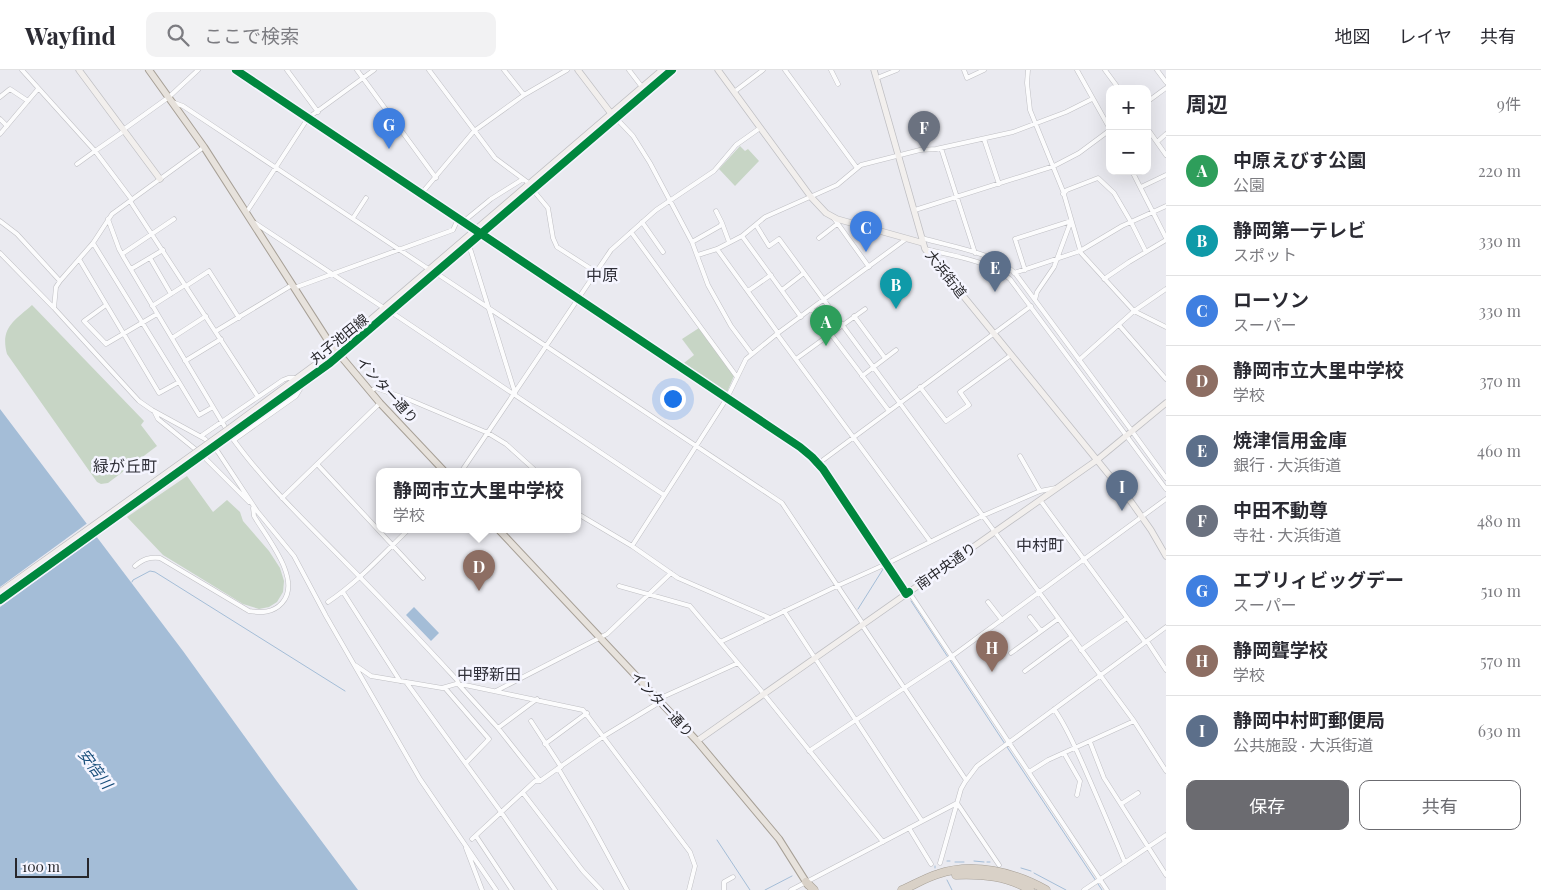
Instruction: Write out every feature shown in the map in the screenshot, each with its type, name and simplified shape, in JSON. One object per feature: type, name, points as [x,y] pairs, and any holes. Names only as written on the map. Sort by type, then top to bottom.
[{"type":"highway","points":[[903,890],[937,874],[968,869],[1000,871],[1015,875],[1046,890]]},
{"type":"highway","points":[[903,890],[955,874],[977,874],[998,877],[1015,882],[1030,890]]},
{"type":"highway","points":[[806,882],[813,890]]},
{"type":"main road","name":"インター通り","points":[[149,70],[204,147],[337,353],[380,403],[441,468]]},
{"type":"main road","name":"インター通り","points":[[502,533],[697,741],[779,839],[806,882]]},
{"type":"street","points":[[22,70],[95,151],[131,201],[258,397]]},
{"type":"street","points":[[79,70],[160,179]]},
{"type":"street","points":[[77,164],[170,99],[198,70]]},
{"type":"street","points":[[236,70],[800,447],[819,464],[1107,890]]},
{"type":"street","points":[[287,70],[318,112]]},
{"type":"street","points":[[357,70],[436,178]]},
{"type":"street","points":[[246,213],[308,118],[374,70]]},
{"type":"street","points":[[429,70],[495,158],[530,184]]},
{"type":"street","points":[[504,70],[524,96]]},
{"type":"street","points":[[422,194],[474,131],[524,96],[567,70]]},
{"type":"street","points":[[578,70],[613,116],[633,136],[671,200],[698,254],[708,285],[731,326],[752,354]]},
{"type":"street","points":[[629,70],[642,87]]},
{"type":"street","name":"丸子池田線","points":[[337,353],[384,308],[533,190],[662,70]]},
{"type":"street","name":"丸子池田線","points":[[0,600],[391,312],[468,245],[530,184],[672,70]]},
{"type":"street","points":[[718,70],[811,197],[833,217],[850,224],[906,239],[975,253],[1000,262],[1014,273],[1079,360],[1166,489]]},
{"type":"street","points":[[734,92],[763,70]]},
{"type":"street","points":[[785,70],[857,168]]},
{"type":"street","points":[[831,70],[838,84]]},
{"type":"street","name":"大浜街道","points":[[874,70],[924,243],[993,333],[1142,516]]},
{"type":"street","points":[[877,78],[897,70]]},
{"type":"street","points":[[964,70],[967,78],[984,70]]},
{"type":"street","points":[[1028,70],[1029,103],[1035,125],[1054,166],[1080,251],[1134,311],[1166,327]]},
{"type":"street","points":[[1077,70],[1106,122]]},
{"type":"street","points":[[1104,70],[1115,85]]},
{"type":"street","points":[[1157,70],[1166,82]]},
{"type":"street","points":[[1151,99],[1166,88]]},
{"type":"street","points":[[0,97],[10,89],[28,101]]},
{"type":"street","points":[[0,134],[38,89]]},
{"type":"street","points":[[170,99],[276,166],[430,270]]},
{"type":"street","points":[[698,254],[717,249],[742,236],[765,217],[837,185],[857,168],[869,163],[920,150],[940,148],[1013,132],[1035,125],[1092,99]]},
{"type":"street","points":[[0,119],[7,126]]},
{"type":"street","points":[[464,468],[611,250],[642,222],[714,171],[736,146],[760,128]]},
{"type":"street","points":[[915,210],[1054,166],[1079,153],[1109,130]]},
{"type":"street","points":[[1148,130],[1166,155]]},
{"type":"street","points":[[1157,142],[1166,134]]},
{"type":"street","points":[[984,139],[998,184]]},
{"type":"street","points":[[54,308],[56,288],[60,281],[93,243],[108,219],[204,147]]},
{"type":"street","points":[[940,148],[975,253]]},
{"type":"street","points":[[1141,188],[1166,174]]},
{"type":"street","points":[[1104,279],[1166,239],[1134,175]]},
{"type":"street","points":[[1063,194],[1067,190],[1098,178],[1114,192],[1146,252]]},
{"type":"street","points":[[216,331],[293,286],[333,274],[452,230],[491,199],[523,179]]},
{"type":"street","points":[[533,190],[548,208],[557,246],[596,272]]},
{"type":"street","points":[[353,218],[366,198]]},
{"type":"street","points":[[1010,279],[1014,273],[1080,251],[1114,230],[1166,206]]},
{"type":"street","points":[[716,211],[730,242]]},
{"type":"street","points":[[833,217],[836,224],[869,267]]},
{"type":"street","points":[[108,219],[122,254],[131,270],[222,422],[244,455],[282,498],[457,680],[459,685],[498,728],[540,781]]},
{"type":"street","points":[[122,254],[174,219]]},
{"type":"street","points":[[250,220],[384,308]]},
{"type":"street","points":[[0,221],[17,234],[60,281]]},
{"type":"street","points":[[1035,300],[1037,292],[1048,278],[1057,259],[1071,221]]},
{"type":"street","points":[[1025,270],[1015,239],[1071,221]]},
{"type":"street","points":[[642,222],[663,252]]},
{"type":"street","points":[[692,242],[722,223]]},
{"type":"street","points":[[819,238],[836,224]]},
{"type":"street","points":[[756,225],[769,246],[779,238],[1134,722],[1166,771]]},
{"type":"street","points":[[631,232],[737,377]]},
{"type":"street","points":[[742,236],[801,317]]},
{"type":"street","points":[[632,546],[726,398],[746,360],[906,239]]},
{"type":"street","points":[[93,243],[199,416],[213,407]]},
{"type":"street","points":[[924,243],[988,266],[1010,279],[1166,478]]},
{"type":"street","points":[[468,245],[515,394]]},
{"type":"street","points":[[717,249],[930,541]]},
{"type":"street","points":[[131,270],[163,250]]},
{"type":"street","points":[[0,253],[54,308],[139,401],[153,411],[201,436],[218,452],[252,505],[254,516],[287,573],[289,590],[286,597],[276,608],[262,612],[249,611],[160,558],[151,557],[144,559],[134,566]]},
{"type":"street","points":[[150,258],[171,294]]},
{"type":"street","points":[[79,259],[159,393],[179,382]]},
{"type":"street","points":[[152,306],[209,272],[239,318]]},
{"type":"street","points":[[782,290],[804,273]]},
{"type":"street","points":[[436,274],[782,503],[966,780]]},
{"type":"street","points":[[748,292],[771,275]]},
{"type":"street","points":[[1079,360],[1134,311],[1166,289]]},
{"type":"street","points":[[106,305],[84,321],[106,344],[157,314]]},
{"type":"street","points":[[819,464],[854,436],[1031,306]]},
{"type":"street","points":[[812,309],[889,411]]},
{"type":"street","points":[[796,359],[864,309]]},
{"type":"street","points":[[391,312],[664,495]]},
{"type":"street","points":[[172,338],[206,316]]},
{"type":"street","points":[[854,316],[885,358]]},
{"type":"street","points":[[1119,325],[1166,379]]},
{"type":"street","points":[[186,361],[221,339]]},
{"type":"street","points":[[862,376],[896,350]]},
{"type":"street","points":[[920,388],[946,421],[969,405],[960,392],[1011,355]]},
{"type":"street","points":[[201,436],[286,378],[300,380],[296,396],[234,440]]},
{"type":"street","name":"丸子池田線","points":[[0,592],[300,380]]},
{"type":"street","points":[[370,391],[376,388],[410,400],[488,433],[506,444],[533,468]]},
{"type":"street","points":[[282,498],[380,403]]},
{"type":"street","name":"南中央通り","points":[[697,741],[1097,460],[1166,403]]},
{"type":"street","points":[[153,411],[158,418],[200,453],[252,505],[294,556],[420,779],[496,890]]},
{"type":"street","points":[[1020,456],[1040,491]]},
{"type":"street","points":[[317,464],[376,528]]},
{"type":"street","points":[[720,642],[886,564],[982,516],[1040,491],[1058,488]]},
{"type":"street","points":[[809,751],[950,658],[1166,499]]},
{"type":"street","points":[[1040,500],[1166,670]]},
{"type":"street","points":[[581,516],[632,546],[678,578],[770,618]]},
{"type":"street","points":[[1142,516],[1166,556]]},
{"type":"street","points":[[381,533],[423,578]]},
{"type":"street","points":[[328,602],[360,577],[405,533]]},
{"type":"street","points":[[496,691],[606,634],[671,573]]},
{"type":"street","points":[[619,586],[690,606],[883,842]]},
{"type":"street","points":[[343,592],[400,681]]},
{"type":"street","points":[[988,602],[1002,620]]},
{"type":"street","points":[[784,611],[922,821]]},
{"type":"street","points":[[1030,617],[1041,632]]},
{"type":"street","points":[[1081,650],[1127,618]]},
{"type":"street","points":[[1011,653],[1058,619]]},
{"type":"street","points":[[940,863],[957,803],[966,780],[976,766],[1166,627]]},
{"type":"street","points":[[1025,672],[1071,636]]},
{"type":"street","points":[[665,696],[738,663]]},
{"type":"street","points":[[354,664],[371,676],[445,688],[459,685],[496,691],[576,707],[587,713],[690,852],[695,866],[689,890]]},
{"type":"street","points":[[406,682],[501,812],[554,890]]},
{"type":"street","points":[[445,688],[489,739],[466,763]]},
{"type":"street","points":[[498,728],[537,699]]},
{"type":"street","points":[[472,839],[535,781],[540,781],[604,736],[660,702]]},
{"type":"street","points":[[1054,709],[1062,720],[1075,748],[1125,863]]},
{"type":"street","points":[[545,744],[587,713]]},
{"type":"street","points":[[531,721],[590,822],[626,890]]},
{"type":"street","points":[[1028,772],[1064,753],[1134,722]]},
{"type":"street","points":[[1090,742],[1104,778],[1166,875]]},
{"type":"street","points":[[1064,753],[1080,781],[1077,795]]},
{"type":"street","points":[[1121,804],[1138,792]]},
{"type":"street","points":[[523,793],[583,871],[601,890]]},
{"type":"street","points":[[1037,798],[1042,794]]},
{"type":"street","points":[[791,890],[957,803]]},
{"type":"street","points":[[957,803],[998,865]]},
{"type":"street","points":[[908,828],[931,864]]},
{"type":"street","points":[[1084,890],[1166,835]]},
{"type":"street","points":[[476,836],[512,890]]},
{"type":"street","points":[[466,846],[482,890]]},
{"type":"street","points":[[724,890],[724,882],[733,877]]},
{"type":"green space","points":[[740,146],[745,151],[748,149],[759,161],[735,186],[719,169]]},
{"type":"green space","points":[[32,305],[144,421],[141,425],[157,446],[108,483],[101,484],[97,482],[7,354],[5,338],[7,331],[14,321]]},
{"type":"green space","points":[[699,328],[734,376],[727,392],[684,363],[694,355],[682,339]]},
{"type":"green space","points":[[187,476],[213,512],[227,500],[240,512],[243,521],[269,551],[280,568],[284,581],[283,592],[277,602],[269,607],[259,609],[243,604],[163,555],[127,517]]},
{"type":"water","name":"安倍川","points":[[0,409],[183,651],[358,890],[0,890]]},
{"type":"water","points":[[414,607],[439,633],[431,641],[406,615]]},
{"type":"pier","points":[[89,522],[99,535],[0,607],[0,587]]},
{"type":"waterway","points":[[858,609],[885,566]]},
{"type":"waterway","points":[[132,582],[150,571],[155,572],[345,691]]},
{"type":"waterway","points":[[911,601],[1005,744]]},
{"type":"waterway","points":[[1007,747],[1102,890]]},
{"type":"waterway","points":[[717,840],[750,890]]},
{"type":"waterway","points":[[974,861],[984,862]]},
{"type":"waterway","points":[[955,862],[964,862]]},
{"type":"waterway","points":[[1021,868],[1031,871]]},
{"type":"waterway","points":[[1034,873],[1066,890]]},
{"type":"waterway","points":[[765,890],[792,876]]},
{"type":"waterway","points":[[947,880],[952,890]]},
{"type":"cycle path","points":[[236,70],[800,447],[823,469],[906,594],[909,592]]},
{"type":"cycle path","points":[[0,600],[330,363],[672,70]]},
{"type":"place","name":"エブリィビッグデー","points":[[389,149]]},
{"type":"place","name":"中田不動尊","points":[[924,152]]},
{"type":"place","name":"ローソン","points":[[866,252]]},
{"type":"place","name":"焼津信用金庫","points":[[995,292]]},
{"type":"place","name":"静岡第一テレビ","points":[[896,309]]},
{"type":"place","name":"中原えびす公園","points":[[826,346]]},
{"type":"place","name":"静岡中村町郵便局","points":[[1122,511]]},
{"type":"place","name":"静岡市立大里中学校","points":[[479,591]]},
{"type":"place","name":"静岡聾学校","points":[[992,672]]},
{"type":"district","name":"中原","points":[[602,275]]},
{"type":"district","name":"緑が丘町","points":[[125,466]]},
{"type":"district","name":"中村町","points":[[1040,545]]},
{"type":"district","name":"中野新田","points":[[489,674]]}]
